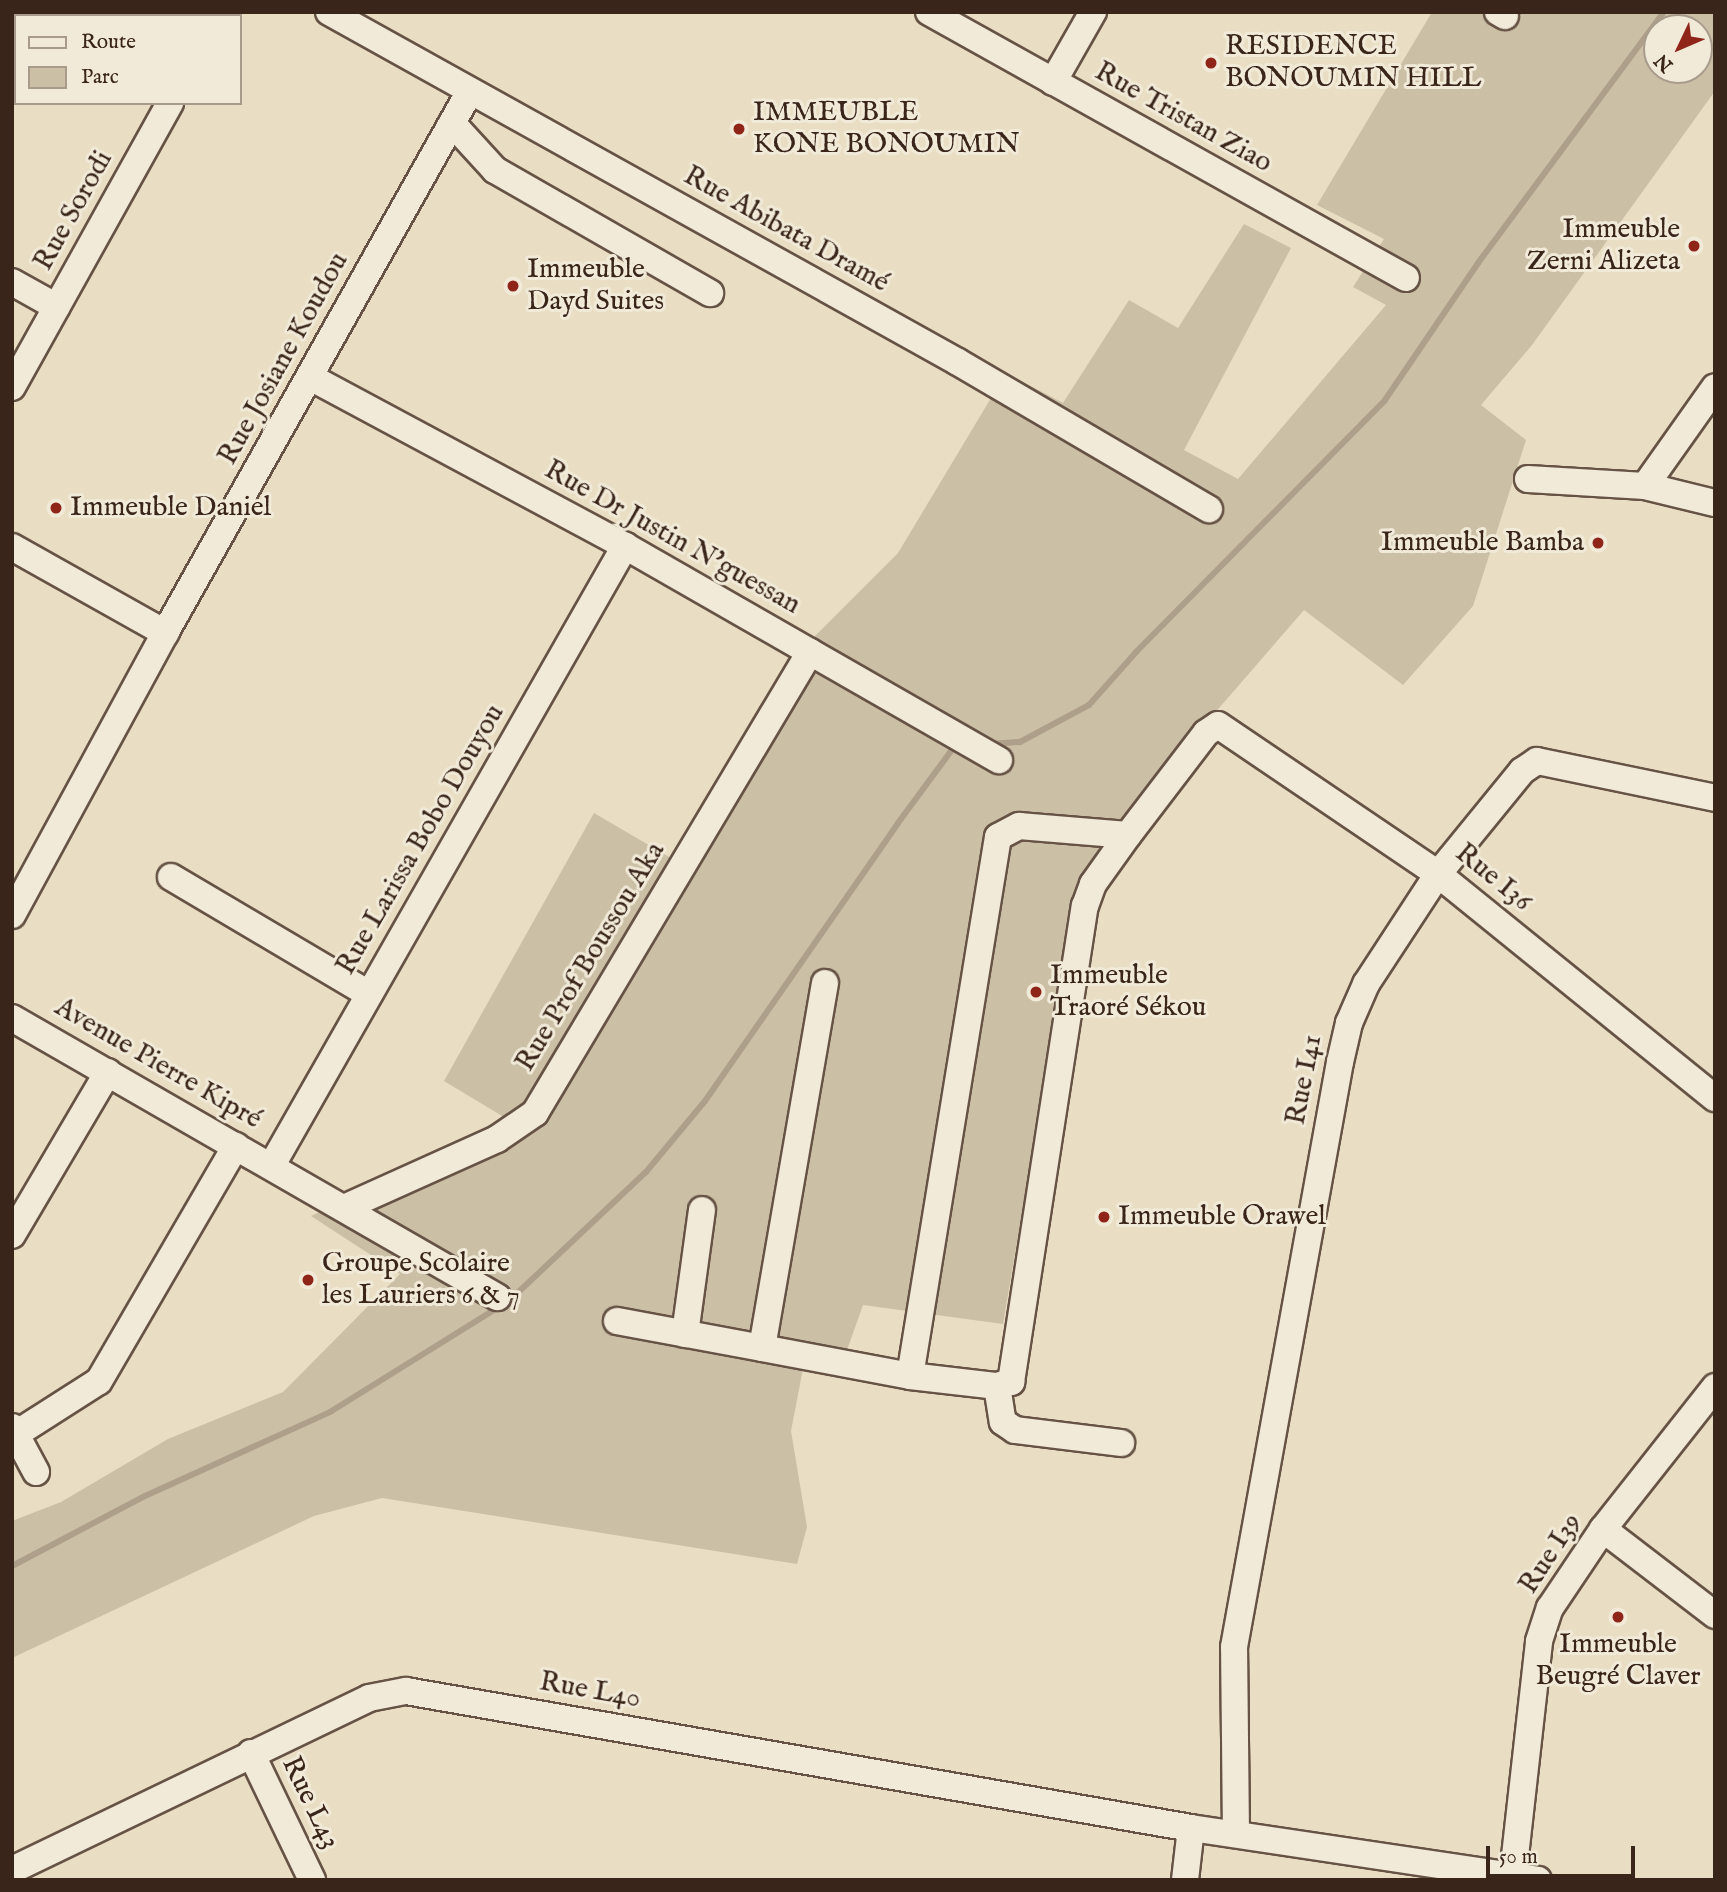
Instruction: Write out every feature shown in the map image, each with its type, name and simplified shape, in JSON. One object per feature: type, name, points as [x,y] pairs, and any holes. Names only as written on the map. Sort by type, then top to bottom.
[{"type":"street","name":"Rue Abibata Dramé","points":[[329,12],[958,362],[1209,509]]},
{"type":"street","name":"Rue Tristan Ziao","points":[[929,12],[1406,278]]},
{"type":"street","points":[[1053,82],[1093,12]]},
{"type":"street","name":"Rue Josiane Koudou","points":[[12,915],[165,633],[471,91]]},
{"type":"street","name":"Rue Sorodi","points":[[12,387],[169,105]]},
{"type":"street","points":[[452,123],[495,170],[710,293]]},
{"type":"street","points":[[12,282],[57,307]]},
{"type":"street","name":"Rue Dr Justin N'guessan","points":[[310,377],[625,546],[999,760]]},
{"type":"street","points":[[1645,486],[1715,387]]},
{"type":"street","points":[[1528,478],[1645,486],[1715,503]]},
{"type":"street","name":"Rue Larissa Bobo Douyou","points":[[272,1165],[625,546]]},
{"type":"street","points":[[12,547],[165,633]]},
{"type":"street","name":"Rue Prof Boussou Aka","points":[[346,1207],[497,1139],[535,1113],[810,652]]},
{"type":"street","name":"Rue I36","points":[[1128,835],[1206,733],[1218,725],[1438,874],[1715,1098]]},
{"type":"street","name":"Rue I41","points":[[1236,1834],[1234,1647],[1349,1023],[1366,984],[1438,874],[1522,771],[1537,761],[1715,798]]},
{"type":"street","points":[[910,1376],[998,837],[1019,826],[1128,835]]},
{"type":"street","points":[[617,1321],[910,1376],[997,1386],[1011,1382],[1015,1370],[1085,906],[1093,884],[1128,835]]},
{"type":"street","points":[[172,877],[369,994]]},
{"type":"street","points":[[762,1348],[825,983]]},
{"type":"street","name":"Avenue Pierre Kipré","points":[[12,1018],[346,1207],[497,1297]]},
{"type":"street","points":[[12,1235],[108,1072]]},
{"type":"street","points":[[36,1472],[14,1430],[99,1381],[236,1146]]},
{"type":"street","points":[[685,1334],[702,1210]]},
{"type":"street","points":[[997,1386],[1003,1422],[1015,1430],[1121,1443]]},
{"type":"street","name":"Rue I39","points":[[1525,1877],[1539,1641],[1550,1608],[1603,1529],[1715,1387]]},
{"type":"street","points":[[1603,1529],[1715,1615]]},
{"type":"street","name":"Rue L40","points":[[12,1870],[369,1698],[406,1691],[1192,1828],[1525,1877]]},
{"type":"street","name":"Rue L43","points":[[251,1753],[312,1880]]},
{"type":"street","points":[[1185,1880],[1192,1828]]},
{"type":"green space","points":[[1432,12],[1715,12],[1715,91],[1532,345],[1481,405],[1526,440],[1473,606],[1403,685],[1304,610],[1200,730],[1075,899],[1003,1324],[863,1305],[841,1367],[806,1353],[791,1431],[807,1527],[797,1564],[382,1498],[314,1516],[12,1658],[12,1521],[61,1502],[168,1439],[283,1392],[400,1274],[311,1216],[512,1122],[444,1081],[594,813],[676,861],[812,639],[898,553],[1006,373],[1063,403],[1129,300],[1178,328],[1244,224],[1291,248],[1184,450],[1238,479],[1386,305],[1353,287],[1384,239],[1317,205]]},
{"type":"waterway","points":[[991,744],[1020,742],[1089,705],[1136,652],[1385,400],[1478,263],[1664,12]]},
{"type":"waterway","points":[[12,1566],[145,1496],[330,1412],[510,1300],[646,1172],[705,1101],[898,823],[954,747],[959,746]]},
{"type":"place","name":"RESIDENCE BONOUMIN HILL","points":[[1211,63]]},
{"type":"place","name":"IMMEUBLE KONE BONOUMIN","points":[[739,129]]},
{"type":"place","name":"Immeuble Zerni Alizeta","points":[[1694,246]]},
{"type":"place","name":"Immeuble Dayd Suites","points":[[513,286]]},
{"type":"place","name":"Immeuble Daniel","points":[[56,508]]},
{"type":"place","name":"Immeuble Bamba","points":[[1598,543]]},
{"type":"place","name":"Immeuble Traoré Sékou","points":[[1036,992]]},
{"type":"place","name":"Immeuble Orawel","points":[[1104,1217]]},
{"type":"place","name":"Groupe Scolaire les Lauriers 6 & 7","points":[[308,1280]]},
{"type":"place","name":"Immeuble Beugré Claver","points":[[1618,1617]]}]
